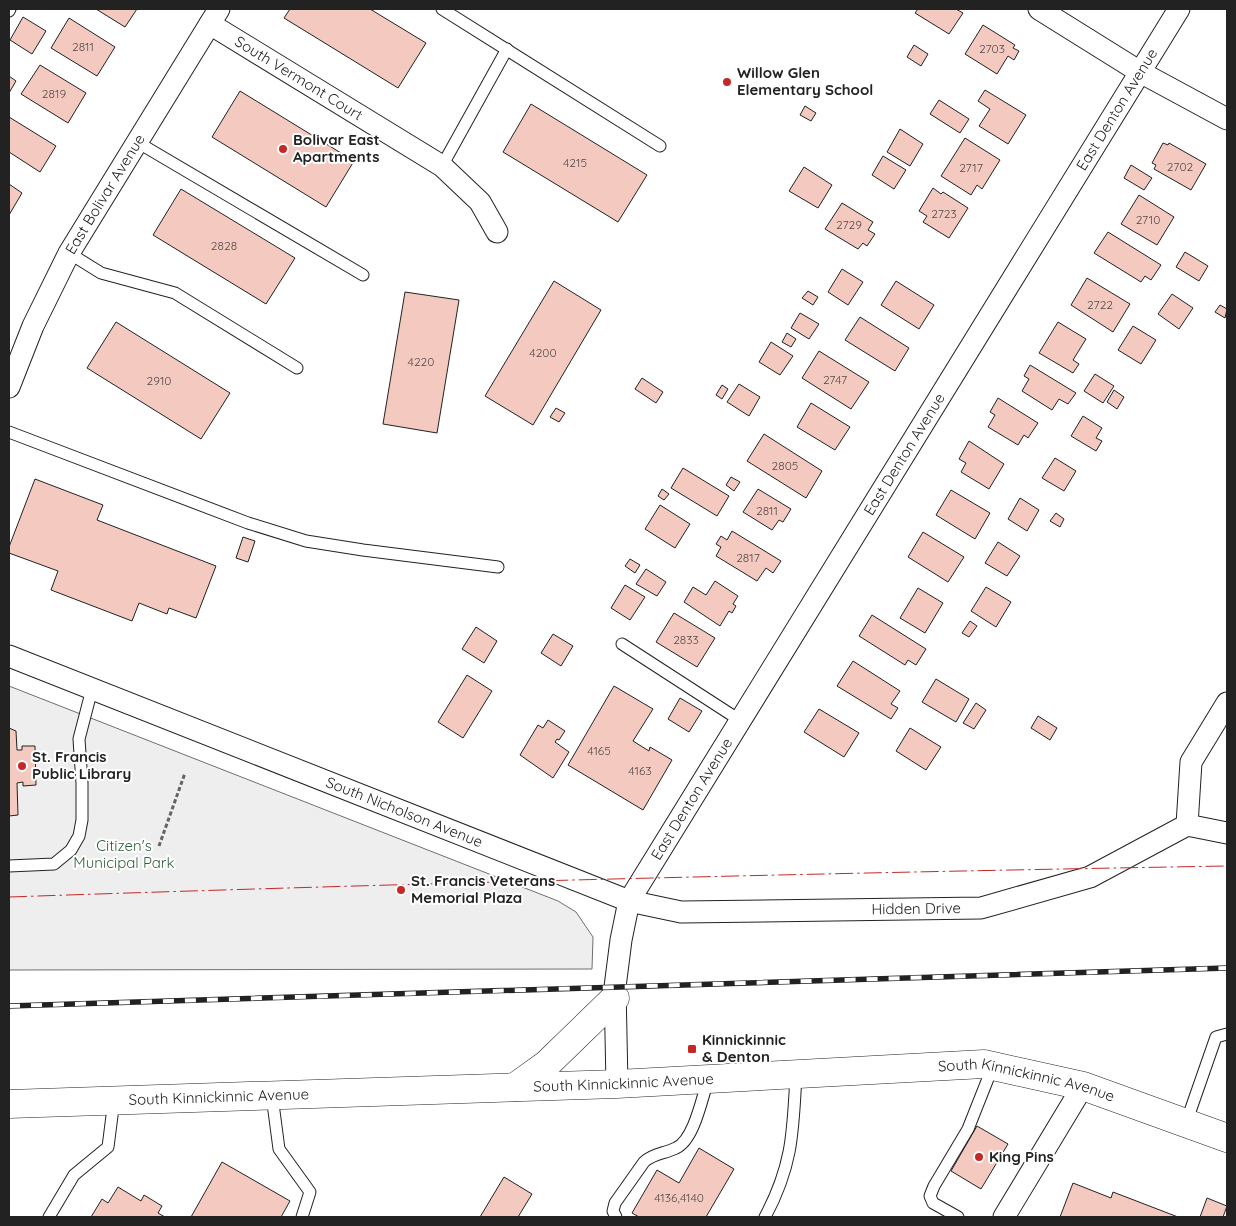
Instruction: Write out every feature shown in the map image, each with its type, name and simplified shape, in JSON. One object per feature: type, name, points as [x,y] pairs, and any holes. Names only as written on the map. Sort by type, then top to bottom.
[{"type":"street","points":[[1039,9],[1140,72],[1227,119]]},
{"type":"street","name":"East Denton Avenue","points":[[630,901],[1179,9]]},
{"type":"street","name":"East Bolivar Avenue","points":[[9,387],[33,326],[69,253],[214,17]]},
{"type":"street","name":"South Vermont Court","points":[[214,17],[442,166],[480,202],[496,232]]},
{"type":"street","name":"South Nicholson Avenue","points":[[9,656],[630,901]]},
{"type":"street","points":[[1227,703],[1191,762],[1187,825],[1227,833]]},
{"type":"street","name":"Hidden Drive","points":[[630,901],[681,912],[981,908],[1090,877],[1187,825]]},
{"type":"street","points":[[617,1084],[615,988],[621,940],[630,901]]},
{"type":"street","points":[[515,1087],[547,1064],[615,998]]},
{"type":"street","name":"South Kinnickinnic Avenue","points":[[9,1104],[617,1084],[984,1064],[1083,1086],[1227,1138]]},
{"type":"street","points":[[1004,1217],[1083,1086]]},
{"type":"lane","points":[[442,9],[660,146]]},
{"type":"lane","points":[[442,166],[507,50]]},
{"type":"lane","points":[[137,142],[363,275]]},
{"type":"lane","points":[[69,253],[101,273],[174,293],[297,368]]},
{"type":"lane","points":[[9,432],[248,522],[306,541],[498,567]]},
{"type":"lane","points":[[622,644],[740,721]]},
{"type":"lane","points":[[9,866],[54,864],[71,850],[79,836],[82,820],[82,783],[79,739],[92,689]]},
{"type":"lane","points":[[1186,1123],[1216,1037],[1227,1034]]},
{"type":"lane","points":[[958,1217],[933,1203],[930,1196],[968,1129],[993,1066]]},
{"type":"lane","points":[[765,1217],[778,1191],[790,1154],[793,1136],[796,1074]]},
{"type":"lane","points":[[616,1217],[613,1211],[615,1204],[644,1162],[650,1156],[683,1144],[692,1129],[708,1079]]},
{"type":"lane","points":[[272,1095],[279,1149],[310,1192],[302,1217]]},
{"type":"lane","points":[[49,1217],[74,1175],[108,1147],[114,1100]]},
{"type":"path","points":[[158,846],[185,773]]},
{"type":"green space","name":"Citizen's Municipal Park","points":[[9,686],[558,901],[576,912],[593,937],[592,969],[9,970]]},
{"type":"building","points":[[96,9],[137,9],[125,27]]},
{"type":"building","points":[[290,9],[370,9],[426,43],[398,88],[284,18]]},
{"type":"building","points":[[918,9],[956,9],[963,13],[949,34],[915,13]]},
{"type":"building","points":[[23,17],[46,31],[32,54],[10,40]]},
{"type":"building","points":[[69,18],[115,47],[97,76],[51,48]]},
{"type":"building","points":[[983,25],[1015,45],[1013,48],[1019,51],[1014,60],[1008,56],[997,74],[965,54]]},
{"type":"building","points":[[914,45],[928,54],[921,66],[907,57]]},
{"type":"building","points":[[40,65],[86,93],[68,123],[21,94]]},
{"type":"building","points":[[9,76],[16,81],[9,93]]},
{"type":"building","points":[[985,90],[1026,115],[1008,144],[979,126],[990,109],[978,101]]},
{"type":"building","name":"Bolivar East Apartments","points":[[240,91],[354,161],[326,207],[212,137]]},
{"type":"building","points":[[939,100],[969,119],[960,133],[930,114]]},
{"type":"building","points":[[531,104],[647,175],[618,222],[503,152]]},
{"type":"building","points":[[805,106],[816,113],[811,121],[800,115]]},
{"type":"building","points":[[9,117],[56,146],[40,172],[9,152]]},
{"type":"building","points":[[900,129],[923,144],[910,166],[887,152]]},
{"type":"building","points":[[965,138],[1000,160],[982,189],[977,185],[971,195],[941,176]]},
{"type":"building","points":[[1163,143],[1168,145],[1169,143],[1206,164],[1191,190],[1154,169],[1156,165],[1152,163]]},
{"type":"building","points":[[883,156],[906,170],[894,189],[872,175]]},
{"type":"building","points":[[1131,165],[1152,178],[1144,190],[1124,178]]},
{"type":"building","points":[[804,167],[832,185],[818,208],[789,191]]},
{"type":"building","points":[[9,184],[22,193],[9,215]]},
{"type":"building","points":[[933,188],[968,208],[949,238],[923,222],[927,216],[919,211]]},
{"type":"building","points":[[181,189],[295,258],[266,304],[153,235]]},
{"type":"building","points":[[1139,195],[1174,217],[1157,245],[1121,224]]},
{"type":"building","points":[[842,203],[873,222],[868,230],[875,234],[867,246],[863,243],[858,249],[825,229]]},
{"type":"building","points":[[1108,232],[1161,265],[1151,280],[1145,276],[1141,282],[1094,253]]},
{"type":"building","points":[[1185,252],[1208,266],[1199,281],[1176,267]]},
{"type":"building","points":[[842,269],[863,282],[848,305],[828,292]]},
{"type":"building","points":[[1087,278],[1130,304],[1113,332],[1071,305]]},
{"type":"building","points":[[554,281],[601,310],[533,425],[485,396]]},
{"type":"building","points":[[896,281],[934,305],[919,329],[881,305]]},
{"type":"building","points":[[808,291],[818,297],[813,305],[802,298]]},
{"type":"building","points":[[405,292],[459,300],[437,433],[383,424]]},
{"type":"building","points":[[1172,294],[1193,308],[1179,329],[1158,314]]},
{"type":"building","points":[[1220,305],[1227,309],[1225,318],[1215,312]]},
{"type":"building","points":[[800,313],[819,324],[809,339],[791,328]]},
{"type":"building","points":[[860,317],[909,348],[895,371],[845,340]]},
{"type":"building","points":[[116,322],[230,393],[201,439],[87,368]]},
{"type":"building","points":[[1058,322],[1086,339],[1073,360],[1079,364],[1073,373],[1039,353]]},
{"type":"building","points":[[1133,326],[1156,340],[1141,364],[1118,350]]},
{"type":"building","points":[[787,333],[796,339],[791,347],[782,342]]},
{"type":"building","points":[[771,342],[793,356],[780,375],[759,362]]},
{"type":"building","points":[[819,351],[869,382],[851,409],[802,378]]},
{"type":"building","points":[[1030,365],[1076,393],[1068,404],[1059,399],[1052,410],[1022,391],[1029,379],[1024,376]]},
{"type":"building","points":[[1095,374],[1114,386],[1103,403],[1084,391]]},
{"type":"building","points":[[642,378],[663,392],[656,403],[635,389]]},
{"type":"building","points":[[739,384],[760,397],[749,416],[727,402]]},
{"type":"building","points":[[722,385],[728,389],[722,399],[716,395]]},
{"type":"building","points":[[1114,390],[1124,397],[1117,409],[1107,402]]},
{"type":"building","points":[[998,398],[1038,423],[1028,438],[1024,435],[1018,445],[988,427],[995,415],[990,412]]},
{"type":"building","points":[[811,403],[850,427],[835,450],[797,427]]},
{"type":"building","points":[[556,408],[565,413],[559,422],[550,417]]},
{"type":"building","points":[[1083,416],[1102,428],[1096,438],[1102,441],[1096,451],[1071,436]]},
{"type":"building","points":[[764,434],[822,471],[806,498],[747,461]]},
{"type":"building","points":[[969,441],[1004,464],[989,489],[961,472],[966,463],[959,459]]},
{"type":"building","points":[[1055,458],[1076,471],[1064,491],[1042,478]]},
{"type":"building","points":[[683,468],[729,496],[717,516],[671,488]]},
{"type":"building","points":[[731,477],[740,482],[734,491],[726,485]]},
{"type":"building","points":[[35,479],[103,505],[97,520],[216,566],[196,618],[169,608],[167,614],[139,603],[132,621],[51,590],[58,571],[9,553],[9,547]]},
{"type":"building","points":[[662,489],[669,494],[664,500],[658,496]]},
{"type":"building","points":[[758,489],[791,509],[783,522],[779,520],[772,530],[743,512]]},
{"type":"building","points":[[951,490],[990,513],[975,539],[936,515]]},
{"type":"building","points":[[1020,498],[1039,510],[1027,531],[1008,519]]},
{"type":"building","points":[[660,505],[690,524],[675,548],[645,529]]},
{"type":"building","points":[[1056,513],[1064,519],[1060,527],[1050,521]]},
{"type":"building","points":[[732,531],[781,561],[773,573],[766,568],[757,581],[716,556],[721,547],[716,544],[721,536],[727,540]]},
{"type":"building","points":[[923,532],[964,557],[948,582],[908,557]]},
{"type":"building","points":[[243,537],[255,541],[248,562],[236,558]]},
{"type":"building","points":[[998,542],[1020,556],[1007,576],[985,563]]},
{"type":"building","points":[[630,559],[640,565],[635,573],[625,566]]},
{"type":"building","points":[[646,569],[666,582],[657,596],[636,584]]},
{"type":"building","points":[[715,581],[738,596],[733,604],[736,606],[732,613],[729,611],[720,626],[684,602],[693,587],[706,595]]},
{"type":"building","points":[[625,585],[645,597],[630,620],[611,608]]},
{"type":"building","points":[[986,587],[1011,602],[996,627],[971,611]]},
{"type":"building","points":[[918,588],[943,603],[925,633],[900,618]]},
{"type":"building","points":[[674,613],[715,638],[697,667],[656,642]]},
{"type":"building","points":[[872,615],[926,649],[916,665],[908,660],[905,665],[859,636]]},
{"type":"building","points":[[970,621],[977,626],[969,637],[962,633]]},
{"type":"building","points":[[476,627],[497,641],[484,663],[462,649]]},
{"type":"building","points":[[553,634],[573,646],[561,666],[541,653]]},
{"type":"building","points":[[853,661],[900,691],[891,704],[898,708],[891,719],[837,686]]},
{"type":"building","points":[[467,675],[492,691],[463,738],[438,722]]},
{"type":"building","points":[[936,679],[969,699],[956,722],[922,702]]},
{"type":"building","points":[[614,686],[653,709],[633,741],[649,751],[650,747],[672,760],[643,810],[568,765]]},
{"type":"building","points":[[680,698],[702,711],[689,732],[668,719]]},
{"type":"building","points":[[976,703],[986,710],[974,729],[963,723]]},
{"type":"building","points":[[819,709],[859,733],[844,757],[804,732]]},
{"type":"building","points":[[1038,716],[1057,728],[1050,740],[1031,728]]},
{"type":"building","points":[[548,720],[565,731],[559,740],[557,739],[555,742],[569,752],[553,778],[520,755],[538,725],[543,728]]},
{"type":"building","name":"St. Francis Public Library","points":[[9,728],[16,731],[17,750],[22,750],[22,746],[35,746],[36,785],[23,786],[23,782],[17,783],[18,815],[9,816]]},
{"type":"building","points":[[910,728],[941,747],[926,770],[896,751]]},
{"type":"building","name":"King Pins","points":[[977,1126],[1008,1144],[981,1189],[951,1171]]},
{"type":"building","points":[[699,1148],[734,1169],[706,1217],[639,1217],[632,1213],[657,1170],[679,1183]]},
{"type":"building","points":[[222,1162],[290,1201],[281,1217],[191,1217]]},
{"type":"building","points":[[504,1177],[532,1194],[518,1217],[480,1217]]},
{"type":"building","points":[[1073,1183],[1111,1198],[1113,1192],[1178,1217],[1060,1217]]},
{"type":"building","points":[[118,1187],[141,1201],[144,1195],[162,1206],[158,1213],[165,1217],[91,1217],[102,1199],[108,1203]]},
{"type":"building","points":[[1207,1198],[1227,1206],[1223,1217],[1200,1217]]},
{"type":"railway","points":[[9,1006],[1227,968]]},
{"type":"power","points":[[9,897],[618,879],[1227,866]]},
{"type":"place","name":"Willow Glen Elementary School","points":[[727,82]]},
{"type":"place","name":"Bolivar East Apartments","points":[[283,149]]},
{"type":"place","name":"St. Francis Public Library","points":[[22,766]]},
{"type":"place","name":"St. Francis Veterans Memorial Plaza","points":[[401,890]]},
{"type":"place","name":"Kinnickinnic & Denton","points":[[692,1049]]},
{"type":"place","name":"King Pins","points":[[979,1157]]}]
